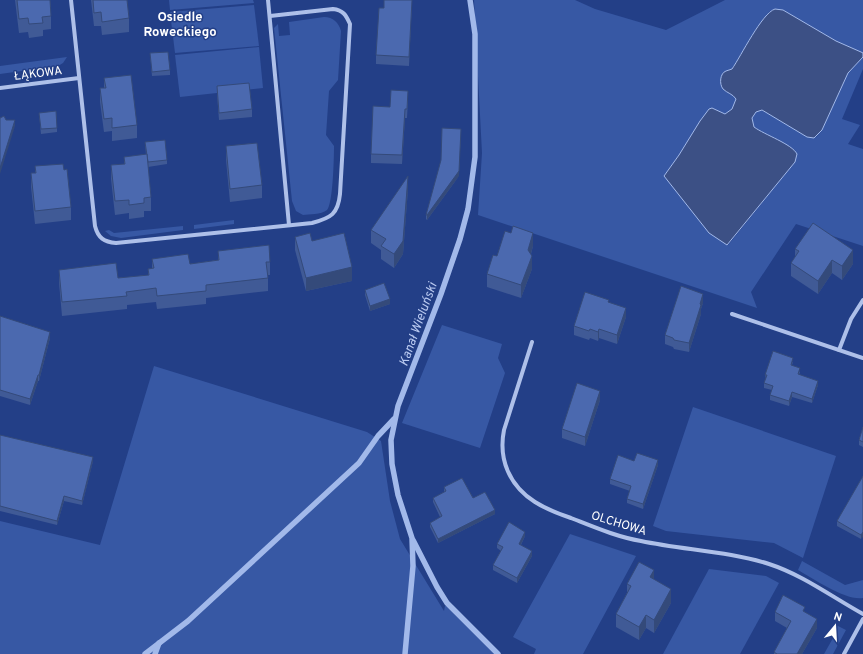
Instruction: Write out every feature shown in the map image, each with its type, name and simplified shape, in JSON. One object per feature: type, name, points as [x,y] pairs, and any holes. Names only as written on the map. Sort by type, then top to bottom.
[{"type":"street","points":[[71,0],[94,219],[98,236],[108,243],[127,243],[312,223],[332,216],[339,202],[350,24],[347,16],[343,12],[332,9],[270,16]]},
{"type":"street","points":[[268,0],[289,225]]},
{"type":"street","name":"ŁĄKOWA","points":[[0,88],[79,78]]},
{"type":"street","points":[[839,350],[851,319],[863,300]]},
{"type":"street","points":[[732,314],[863,358]]},
{"type":"street","name":"OLCHOWA","points":[[532,342],[501,441],[502,453],[506,468],[521,492],[536,503],[616,535],[638,541],[749,558],[770,564],[802,579],[863,614]]},
{"type":"street","points":[[844,654],[863,619]]},
{"type":"shaded area","points":[[169,0],[253,0],[254,3],[170,10]]},
{"type":"shaded area","points":[[474,0],[575,0],[595,9],[666,30],[725,0],[863,0],[863,53],[836,41],[783,10],[772,10],[769,12],[757,28],[732,69],[724,72],[722,76],[721,82],[723,89],[736,99],[732,109],[725,114],[712,108],[694,131],[664,176],[728,245],[795,162],[796,158],[754,127],[752,118],[756,112],[762,110],[807,137],[816,137],[822,130],[848,73],[863,57],[863,69],[842,119],[860,125],[848,144],[863,149],[863,246],[796,224],[751,292],[757,308],[478,215],[482,153]]},
{"type":"shaded area","points":[[254,5],[259,46],[175,53],[170,12]]},
{"type":"shaded area","points":[[775,9],[783,10],[836,41],[863,53],[863,57],[848,73],[822,130],[814,138],[807,137],[762,110],[756,112],[752,118],[754,127],[784,143],[797,154],[795,162],[727,245],[709,233],[664,176],[709,109],[712,108],[725,114],[732,109],[736,99],[723,89],[721,84],[721,76],[724,72],[732,69],[758,26],[770,12]]},
{"type":"shaded area","points":[[324,17],[335,21],[339,25],[341,31],[338,80],[329,91],[326,135],[334,146],[332,190],[331,199],[327,210],[318,214],[303,215],[296,211],[292,201],[274,28],[278,24],[279,36],[290,35],[289,22]]},
{"type":"shaded area","points":[[259,47],[263,88],[180,97],[175,55]]},
{"type":"shaded area","points":[[67,57],[63,63],[58,66],[0,74],[0,66]]},
{"type":"shaded area","points":[[234,220],[234,224],[194,229],[194,225]]},
{"type":"shaded area","points":[[183,226],[183,230],[121,238],[111,236],[105,231],[109,230],[114,233]]},
{"type":"shaded area","points":[[442,325],[502,344],[498,358],[505,373],[480,448],[402,423]]},
{"type":"shaded area","points":[[154,366],[367,432],[381,441],[390,501],[400,539],[444,611],[445,606],[453,605],[500,654],[0,654],[0,521],[100,545]]},
{"type":"shaded area","points":[[693,407],[836,456],[803,558],[774,543],[666,531],[653,526]]},
{"type":"shaded area","points":[[570,534],[636,556],[583,654],[534,654],[536,649],[513,637]]},
{"type":"shaded area","points":[[802,561],[845,585],[863,580],[863,598],[856,598],[839,593],[821,584],[798,570]]},
{"type":"shaded area","points":[[709,569],[766,576],[779,583],[740,654],[663,654]]},
{"type":"shaded area","points":[[836,625],[846,630],[833,654],[824,654],[837,631]]},
{"type":"building","points":[[17,0],[50,0],[51,16],[42,17],[43,23],[29,24],[28,18],[19,19]]},
{"type":"building","points":[[93,0],[127,0],[129,18],[102,22],[101,12],[94,13]]},
{"type":"building","points":[[384,0],[412,0],[409,57],[376,55],[379,8],[384,8]]},
{"type":"building","points":[[168,52],[170,70],[152,72],[150,53]]},
{"type":"building","points":[[131,75],[137,125],[112,128],[112,118],[104,119],[100,88],[106,88],[104,78]]},
{"type":"building","points":[[249,83],[252,109],[219,113],[217,86]]},
{"type":"building","points":[[391,90],[408,91],[407,109],[405,109],[402,155],[371,154],[373,106],[390,107]]},
{"type":"building","points":[[56,111],[57,128],[41,129],[39,113]]},
{"type":"building","points":[[4,116],[6,120],[15,120],[0,168],[0,118]]},
{"type":"building","points":[[442,128],[461,129],[459,171],[426,215],[441,160]]},
{"type":"building","points":[[165,140],[167,160],[148,162],[145,142]]},
{"type":"building","points":[[257,143],[262,185],[230,189],[226,146]]},
{"type":"building","points":[[147,154],[151,197],[144,198],[144,203],[129,205],[129,200],[115,201],[111,165],[125,164],[124,157]]},
{"type":"building","points":[[63,164],[64,170],[67,169],[71,207],[35,211],[31,173],[36,173],[35,166]]},
{"type":"building","points":[[408,176],[403,241],[394,254],[381,246],[386,239],[371,230]]},
{"type":"building","points":[[813,223],[853,250],[842,266],[832,260],[818,281],[791,263],[799,251],[795,249]]},
{"type":"building","points":[[513,226],[533,233],[528,250],[532,256],[521,285],[487,274],[493,255],[497,256],[505,231],[511,233]]},
{"type":"building","points":[[310,233],[312,241],[344,233],[352,267],[306,278],[295,237]]},
{"type":"building","points":[[269,245],[270,262],[266,262],[268,278],[206,285],[206,291],[157,296],[156,288],[126,292],[127,296],[62,302],[59,270],[116,263],[118,278],[149,275],[148,269],[154,268],[152,259],[188,254],[190,264],[219,260],[218,251]]},
{"type":"building","points":[[384,283],[390,299],[370,306],[365,290]]},
{"type":"building","points":[[681,286],[703,294],[689,343],[674,340],[673,338],[665,335]]},
{"type":"building","points":[[585,292],[609,300],[608,302],[626,308],[617,335],[599,329],[598,332],[590,329],[589,331],[574,326]]},
{"type":"building","points":[[0,316],[50,332],[39,375],[30,399],[0,390]]},
{"type":"building","points":[[773,351],[793,358],[791,365],[800,368],[798,374],[818,381],[812,399],[792,392],[789,401],[770,395],[773,386],[764,383],[767,375],[765,375]]},
{"type":"building","points":[[577,383],[600,391],[585,437],[562,429]]},
{"type":"building","points":[[863,427],[863,442],[859,440]]},
{"type":"building","points":[[0,435],[93,457],[82,501],[64,496],[57,521],[0,506]]},
{"type":"building","points":[[637,453],[658,460],[643,504],[627,499],[631,486],[610,479],[618,455],[634,461]]},
{"type":"building","points":[[863,476],[863,532],[861,535],[837,521]]},
{"type":"building","points":[[462,478],[473,498],[485,492],[495,510],[438,539],[430,523],[442,516],[433,498],[446,491],[444,487]]},
{"type":"building","points":[[509,522],[525,532],[519,544],[532,551],[517,578],[493,565],[503,547],[497,544]]},
{"type":"building","points":[[639,562],[654,570],[650,577],[671,589],[654,620],[646,615],[639,627],[616,614],[631,586],[627,584]]},
{"type":"building","points":[[783,595],[805,607],[803,611],[817,619],[797,654],[777,654],[774,652],[791,621],[775,612]]},
{"type":"waterway","name":"Kanał Wieluński","points":[[405,654],[413,566],[412,538],[398,495],[392,464],[391,440],[398,406],[441,294],[460,239],[468,209],[475,157],[475,34],[470,0]]},
{"type":"waterway","points":[[145,654],[188,621],[359,463],[378,436],[394,419]]},
{"type":"waterway","points":[[413,540],[437,587],[447,603],[498,654]]},
{"type":"waterway","points":[[155,654],[159,643]]},
{"type":"district","name":"Osiedle Roweckiego","points":[[180,24]]}]
